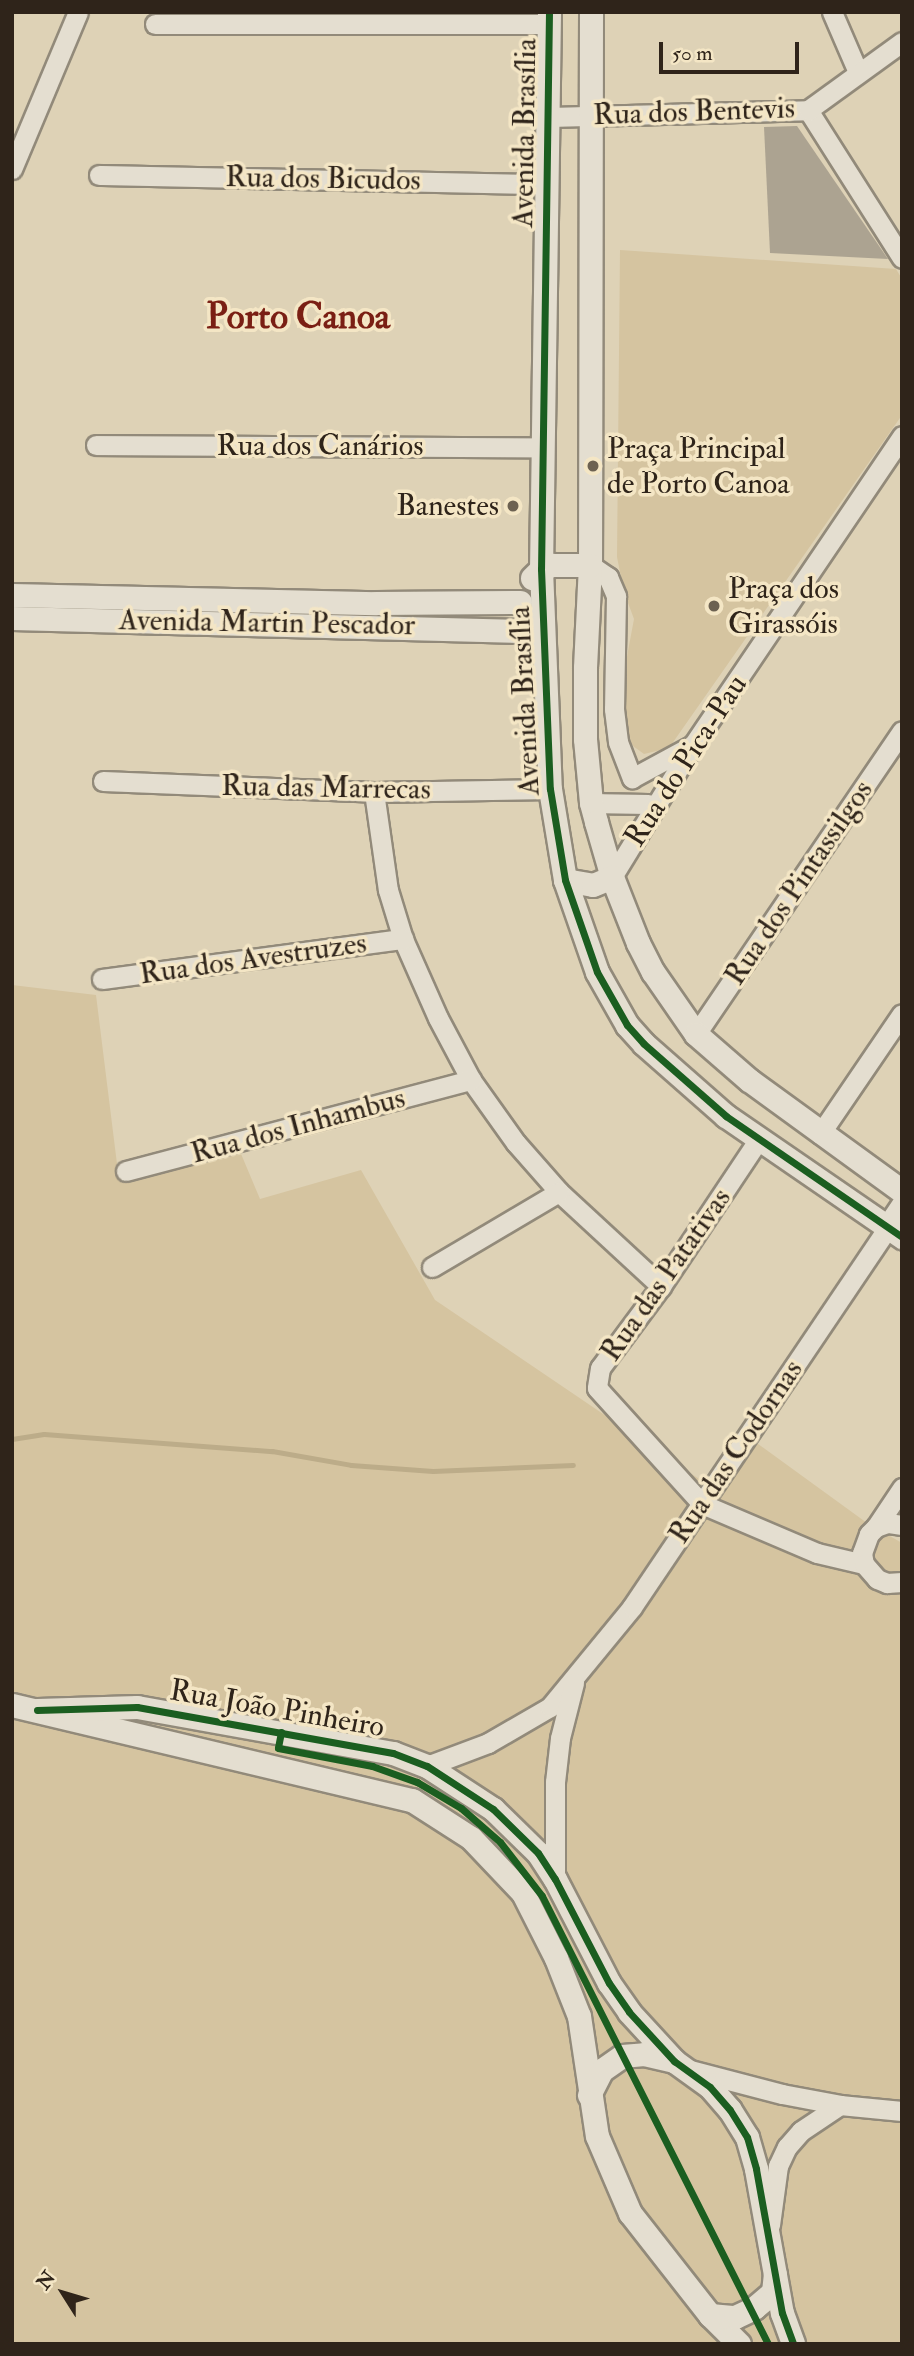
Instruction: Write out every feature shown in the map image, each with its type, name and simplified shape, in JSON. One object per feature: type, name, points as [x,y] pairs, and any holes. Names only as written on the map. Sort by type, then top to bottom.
[{"type":"street","points":[[12,169],[78,12]]},
{"type":"street","name":"Avenida Brasília","points":[[591,12],[590,565],[585,680],[585,738],[591,803],[612,877],[638,943],[653,972],[696,1034],[748,1080],[902,1191]]},
{"type":"street","points":[[832,12],[858,72]]},
{"type":"street","points":[[155,24],[550,18]]},
{"type":"street","name":"Avenida Brasília","points":[[550,18],[541,569],[550,789],[565,880],[597,972],[628,1025],[678,1077],[759,1139],[895,1232]]},
{"type":"street","name":"Rua dos Bentevis","points":[[549,117],[808,110],[902,42]]},
{"type":"street","points":[[808,110],[902,258]]},
{"type":"street","name":"Rua dos Bicudos","points":[[99,175],[546,184]]},
{"type":"street","name":"Rua do Pica-Pau","points":[[612,877],[650,808],[902,436]]},
{"type":"street","name":"Rua dos Canários","points":[[96,445],[544,447]]},
{"type":"street","points":[[544,656],[522,631],[520,602],[527,584],[541,569],[566,563],[590,565],[608,577],[616,596],[614,709],[618,742],[632,778],[650,808]]},
{"type":"street","name":"Avenida Martin Pescador","points":[[12,595],[363,603],[520,602]]},
{"type":"street","name":"Avenida Martin Pescador","points":[[12,618],[522,631]]},
{"type":"street","name":"Rua dos Pintassilgos","points":[[696,1034],[902,731]]},
{"type":"street","points":[[632,778],[693,745]]},
{"type":"street","name":"Rua das Marrecas","points":[[103,781],[374,792],[550,789]]},
{"type":"street","points":[[374,792],[388,890],[403,939],[438,1018],[471,1080],[516,1143],[559,1192],[661,1286]]},
{"type":"street","points":[[591,803],[650,808]]},
{"type":"street","points":[[565,880],[593,886],[612,877]]},
{"type":"street","name":"Rua dos Avestruzes","points":[[102,979],[403,939]]},
{"type":"street","points":[[820,1134],[902,1014]]},
{"type":"street","name":"Rua dos Inhambus","points":[[125,1171],[471,1080]]},
{"type":"street","name":"Rua das Patativas","points":[[702,1504],[597,1388],[600,1368],[661,1286],[759,1139]]},
{"type":"street","points":[[432,1267],[559,1192]]},
{"type":"street","points":[[895,1232],[902,1206]]},
{"type":"street","name":"Rua das Codornas","points":[[427,1766],[514,1730],[550,1707],[632,1607],[895,1232]]},
{"type":"street","points":[[863,1564],[864,1543],[902,1488]]},
{"type":"street","points":[[702,1504],[817,1553],[863,1564],[877,1579],[887,1583],[902,1581]]},
{"type":"street","points":[[877,1527],[887,1523],[902,1525]]},
{"type":"street","name":"Rua das Codornas","points":[[555,1879],[557,1759],[577,1672]]},
{"type":"street","name":"Rua João Pinheiro","points":[[12,1705],[412,1800],[460,1830],[504,1871],[523,1893],[549,1943],[579,2016],[589,2095],[606,2161],[631,2213],[710,2315],[739,2344]]},
{"type":"street","name":"Rua João Pinheiro","points":[[37,1710],[137,1707],[393,1753],[427,1766],[493,1809],[538,1853],[629,2012],[680,2065],[730,2110],[747,2137],[769,2233],[782,2313],[793,2344]]},
{"type":"street","points":[[589,2095],[602,2070],[621,2056],[644,2054],[782,2094],[840,2105],[902,2110]]},
{"type":"street","points":[[769,2233],[778,2166],[788,2147],[801,2131],[840,2105]]},
{"type":"street","points":[[710,2315],[735,2317],[765,2301],[773,2292],[776,2271]]},
{"type":"shaded area","points":[[620,250],[896,269],[902,279],[902,415],[669,748],[644,754],[633,746],[624,731],[623,678],[634,619],[624,592],[617,557]]},
{"type":"shaded area","points":[[12,985],[96,995],[119,1180],[239,1149],[260,1199],[361,1170],[435,1300],[705,1483],[743,1433],[867,1523],[902,1543],[902,2344],[12,2344]]},
{"type":"building","points":[[797,126],[888,259],[770,253],[764,127]]},
{"type":"waterway","points":[[12,1439],[44,1434],[272,1451],[351,1465],[433,1471],[573,1465]]},
{"type":"cycle path","points":[[549,12],[541,569],[550,789],[565,880],[597,972],[627,1025],[644,1044],[726,1116],[902,1237]]},
{"type":"cycle path","points":[[37,1710],[137,1707],[393,1753],[427,1766],[493,1809],[538,1853],[555,1879],[609,1983],[629,2012],[674,2061],[710,2087],[730,2110],[747,2137],[756,2169],[782,2313],[793,2344]]},
{"type":"cycle path","points":[[281,1732],[278,1748],[372,1766],[417,1782],[461,1808],[500,1842],[542,1896],[768,2344]]},
{"type":"place","name":"Praça Principal de Porto Canoa","points":[[593,466]]},
{"type":"place","name":"Banestes","points":[[513,506]]},
{"type":"place","name":"Praça dos Girassóis","points":[[714,606]]},
{"type":"district","name":"Porto Canoa","points":[[298,317]]}]
